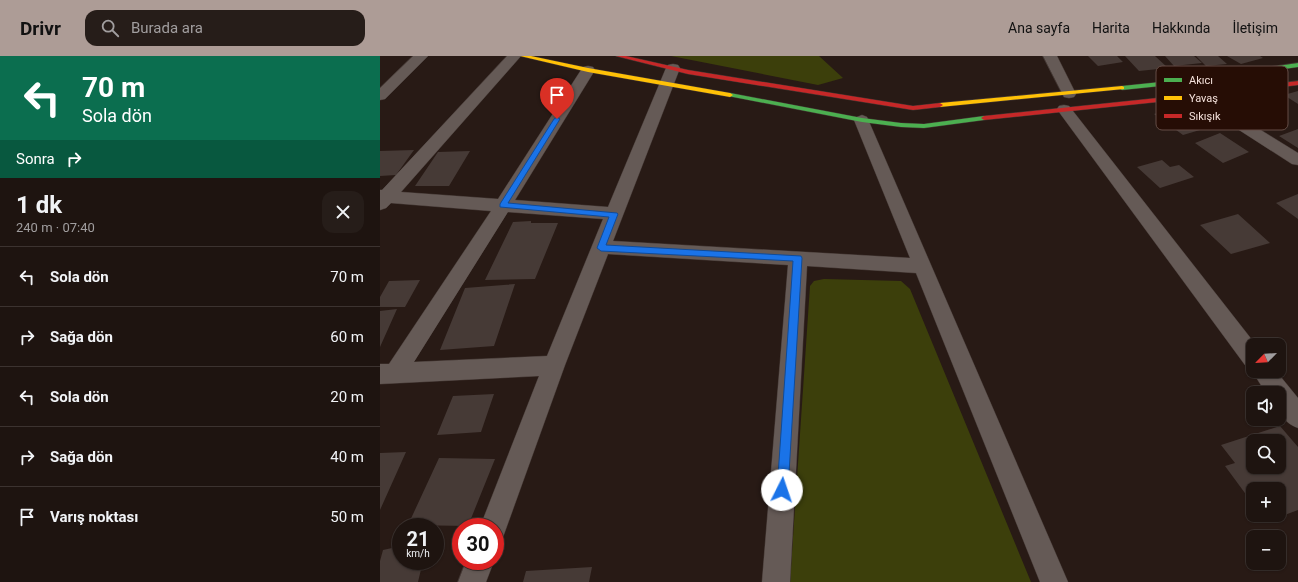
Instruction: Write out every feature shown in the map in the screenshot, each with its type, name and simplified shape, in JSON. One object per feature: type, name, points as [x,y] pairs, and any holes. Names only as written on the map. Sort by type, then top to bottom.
[{"type":"street","points":[[380,96],[421,56]]},
{"type":"street","points":[[382,199],[514,56]]},
{"type":"street","points":[[522,56],[588,70],[670,75],[812,92],[912,108],[1156,98]]},
{"type":"street","points":[[619,56],[670,75],[862,120],[900,125],[924,126],[1013,114],[1066,102],[1156,86]]},
{"type":"street","points":[[1050,56],[1066,102],[1246,348]]},
{"type":"street","points":[[1288,66],[1298,65]]},
{"type":"street","points":[[384,373],[503,206],[588,70]]},
{"type":"street","points":[[496,518],[554,365],[670,75]]},
{"type":"street","points":[[1288,83],[1298,82]]},
{"type":"street","points":[[862,120],[1054,582]]},
{"type":"street","points":[[1250,130],[1298,160]]},
{"type":"street","points":[[382,199],[614,214]]},
{"type":"street","points":[[601,248],[922,266]]},
{"type":"street","points":[[776,582],[798,258]]},
{"type":"street","points":[[384,373],[554,365]]},
{"type":"street","points":[[1268,378],[1298,417]]},
{"type":"street","points":[[472,582],[477,570]]},
{"type":"shaded area","points":[[671,56],[819,56],[843,78],[818,85]]},
{"type":"shaded area","points":[[824,279],[901,281],[910,289],[1031,582],[790,582],[810,286],[814,281]]},
{"type":"building","points":[[1088,56],[1117,56],[1123,62],[1098,66]]},
{"type":"building","points":[[1125,56],[1155,56],[1166,66],[1156,66],[1156,69],[1139,71]]},
{"type":"building","points":[[1165,56],[1194,56],[1202,63],[1174,66]]},
{"type":"building","points":[[1196,56],[1218,56],[1227,64],[1206,66]]},
{"type":"building","points":[[1227,56],[1260,56],[1263,58],[1241,64]]},
{"type":"building","points":[[1298,91],[1298,104],[1288,98],[1288,94]]},
{"type":"building","points":[[1298,129],[1298,148],[1279,136]]},
{"type":"building","points":[[1176,130],[1200,130],[1183,135]]},
{"type":"building","points":[[1220,133],[1249,152],[1223,163],[1195,143]]},
{"type":"building","points":[[414,150],[396,175],[380,176],[380,151]]},
{"type":"building","points":[[470,151],[449,186],[415,186],[438,152]]},
{"type":"building","points":[[1162,160],[1170,167],[1179,165],[1194,177],[1160,188],[1137,167]]},
{"type":"building","points":[[1298,194],[1298,219],[1276,203]]},
{"type":"building","points":[[1238,214],[1270,243],[1231,254],[1200,225]]},
{"type":"building","points":[[531,221],[531,223],[558,223],[535,279],[485,280],[513,222]]},
{"type":"building","points":[[420,280],[405,307],[380,307],[380,297],[389,281]]},
{"type":"building","points":[[515,284],[494,346],[440,350],[465,288]]},
{"type":"building","points":[[397,309],[380,347],[380,311]]},
{"type":"building","points":[[494,394],[481,432],[437,435],[453,396]]},
{"type":"building","points":[[1280,426],[1298,447],[1298,510],[1286,514],[1286,482],[1246,482],[1246,494],[1225,466],[1235,463],[1221,445],[1246,437],[1246,474],[1286,474],[1286,434],[1255,434]]},
{"type":"building","points":[[406,452],[380,510],[380,453]]},
{"type":"building","points":[[439,458],[495,459],[471,518],[452,518],[452,526],[444,526],[444,518],[411,518]]},
{"type":"building","points":[[392,548],[392,570],[421,570],[418,582],[380,582],[380,561],[383,550]]},
{"type":"building","points":[[592,567],[589,582],[523,582],[526,571]]},
{"type":"traffic: fast","points":[[1288,66],[1298,65]]},
{"type":"traffic: fast","points":[[1122,88],[1156,84]]},
{"type":"traffic: fast","points":[[730,95],[862,120],[901,125],[924,126],[984,118]]},
{"type":"traffic: slow","points":[[523,56],[588,70],[730,95]]},
{"type":"traffic: slow","points":[[940,105],[1122,88]]},
{"type":"traffic: jam","points":[[619,56],[688,72],[913,108],[940,105]]},
{"type":"traffic: jam","points":[[1288,84],[1298,83]]},
{"type":"traffic: jam","points":[[984,118],[1156,100]]},
{"type":"route","points":[[557,119],[503,206],[614,214],[601,248],[798,258],[782,490]]}]
